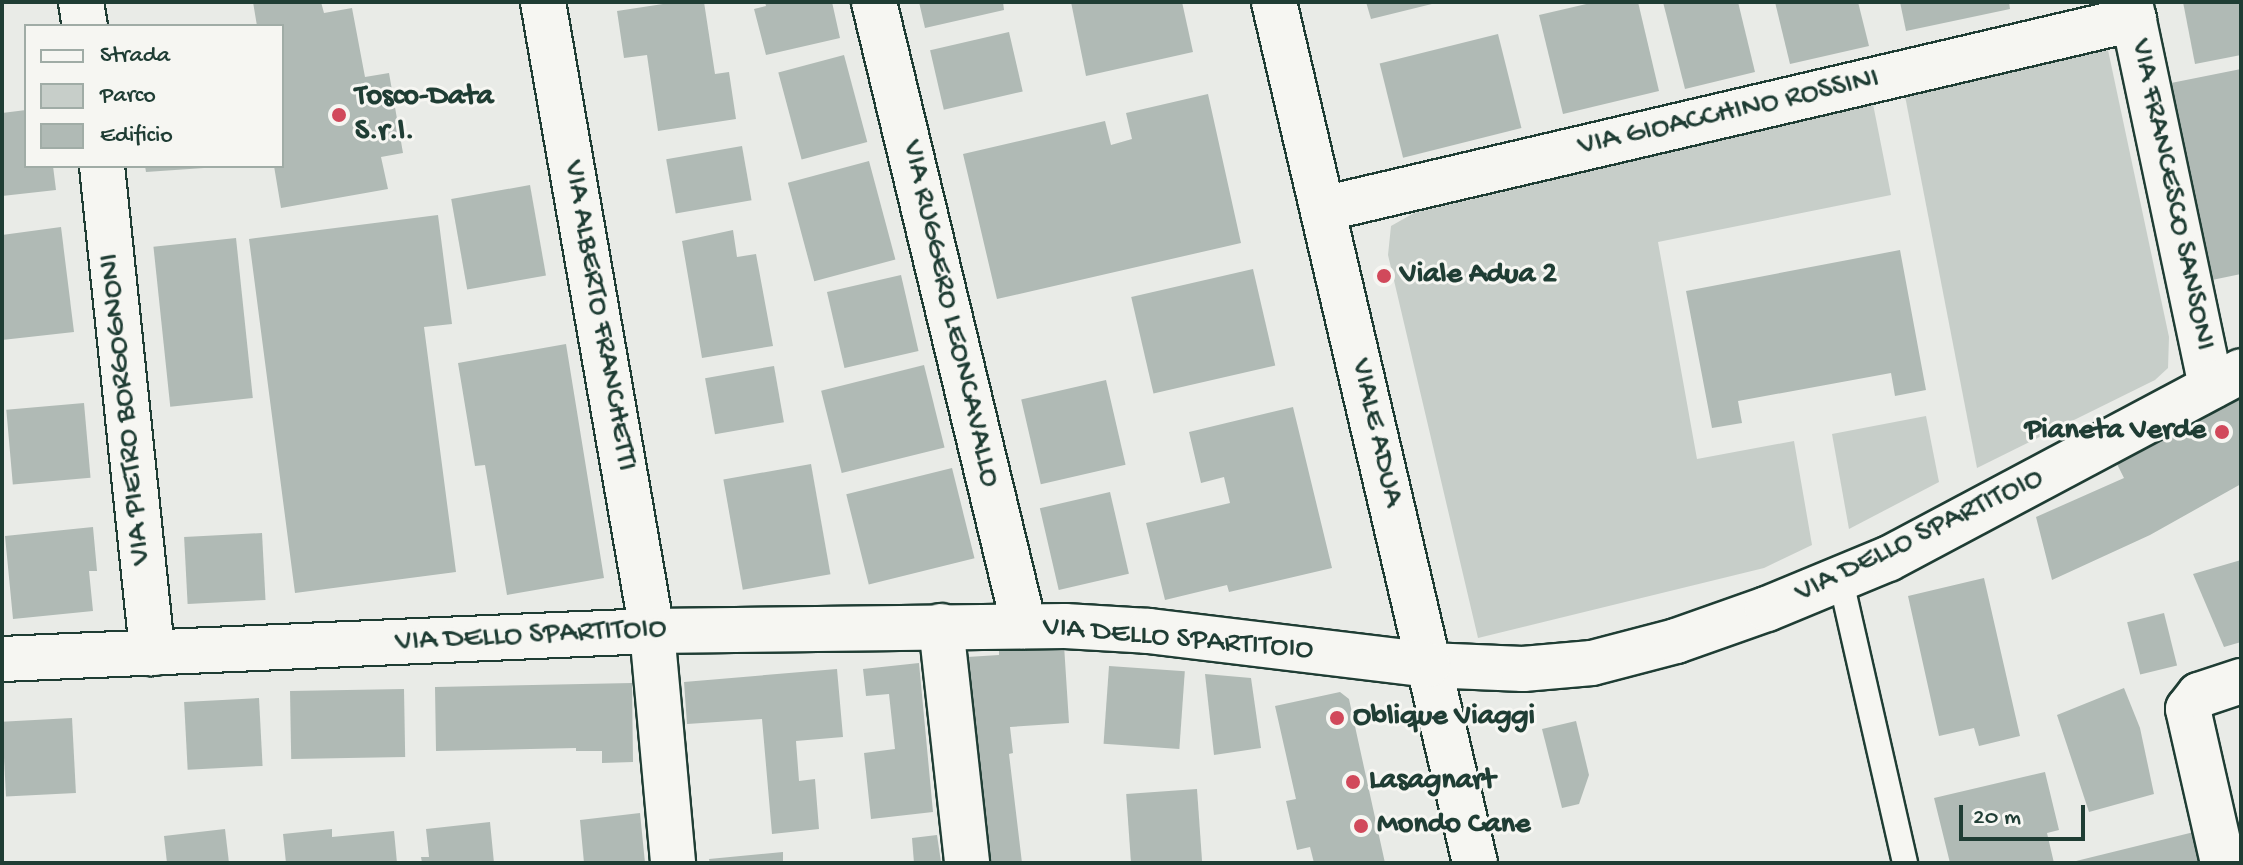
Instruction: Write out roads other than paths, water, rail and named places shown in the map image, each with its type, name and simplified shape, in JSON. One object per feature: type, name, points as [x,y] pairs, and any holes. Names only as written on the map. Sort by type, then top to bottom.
[{"type":"street","points":[[81,2],[85,24]]},
{"type":"street","name":"VIA ALBERTO FRANCHETTI","points":[[543,2],[652,631],[673,863]]},
{"type":"street","name":"VIA RUGGERO LEONCAVALLO","points":[[874,2],[1024,626]]},
{"type":"street","name":"VIALE ADUA","points":[[1274,2],[1475,863]]},
{"type":"street","name":"VIA GIOACCHINO ROSSINI","points":[[1323,209],[2132,11]]},
{"type":"street","name":"VIA FRANCESCO SANSONI","points":[[2132,11],[2226,379]]},
{"type":"street","name":"VIA PIETRO BORGOGNONI","points":[[102,168],[152,653]]},
{"type":"street","name":"VIA DELLO SPARTITOIO","points":[[2,659],[652,631],[1024,626],[1149,631],[1428,665],[1523,669],[1592,663],[1676,641],[1841,581],[2046,477],[2226,379]]},
{"type":"street","points":[[941,626],[967,863]]},
{"type":"street","points":[[2223,863],[2188,709],[2199,695],[2241,681]]},
{"type":"lane","points":[[1841,581],[1905,863]]},
{"type":"place","name":"Tosco-Data S.r.l.","points":[[339,115]]},
{"type":"place","name":"Viale Adua 2","points":[[1384,276]]},
{"type":"place","name":"Pianeta Verde","points":[[2222,432]]},
{"type":"place","name":"Oblique Viaggi","points":[[1337,718]]},
{"type":"place","name":"Lasagnart","points":[[1353,782]]},
{"type":"place","name":"Mondo Cane","points":[[1361,826]]}]
